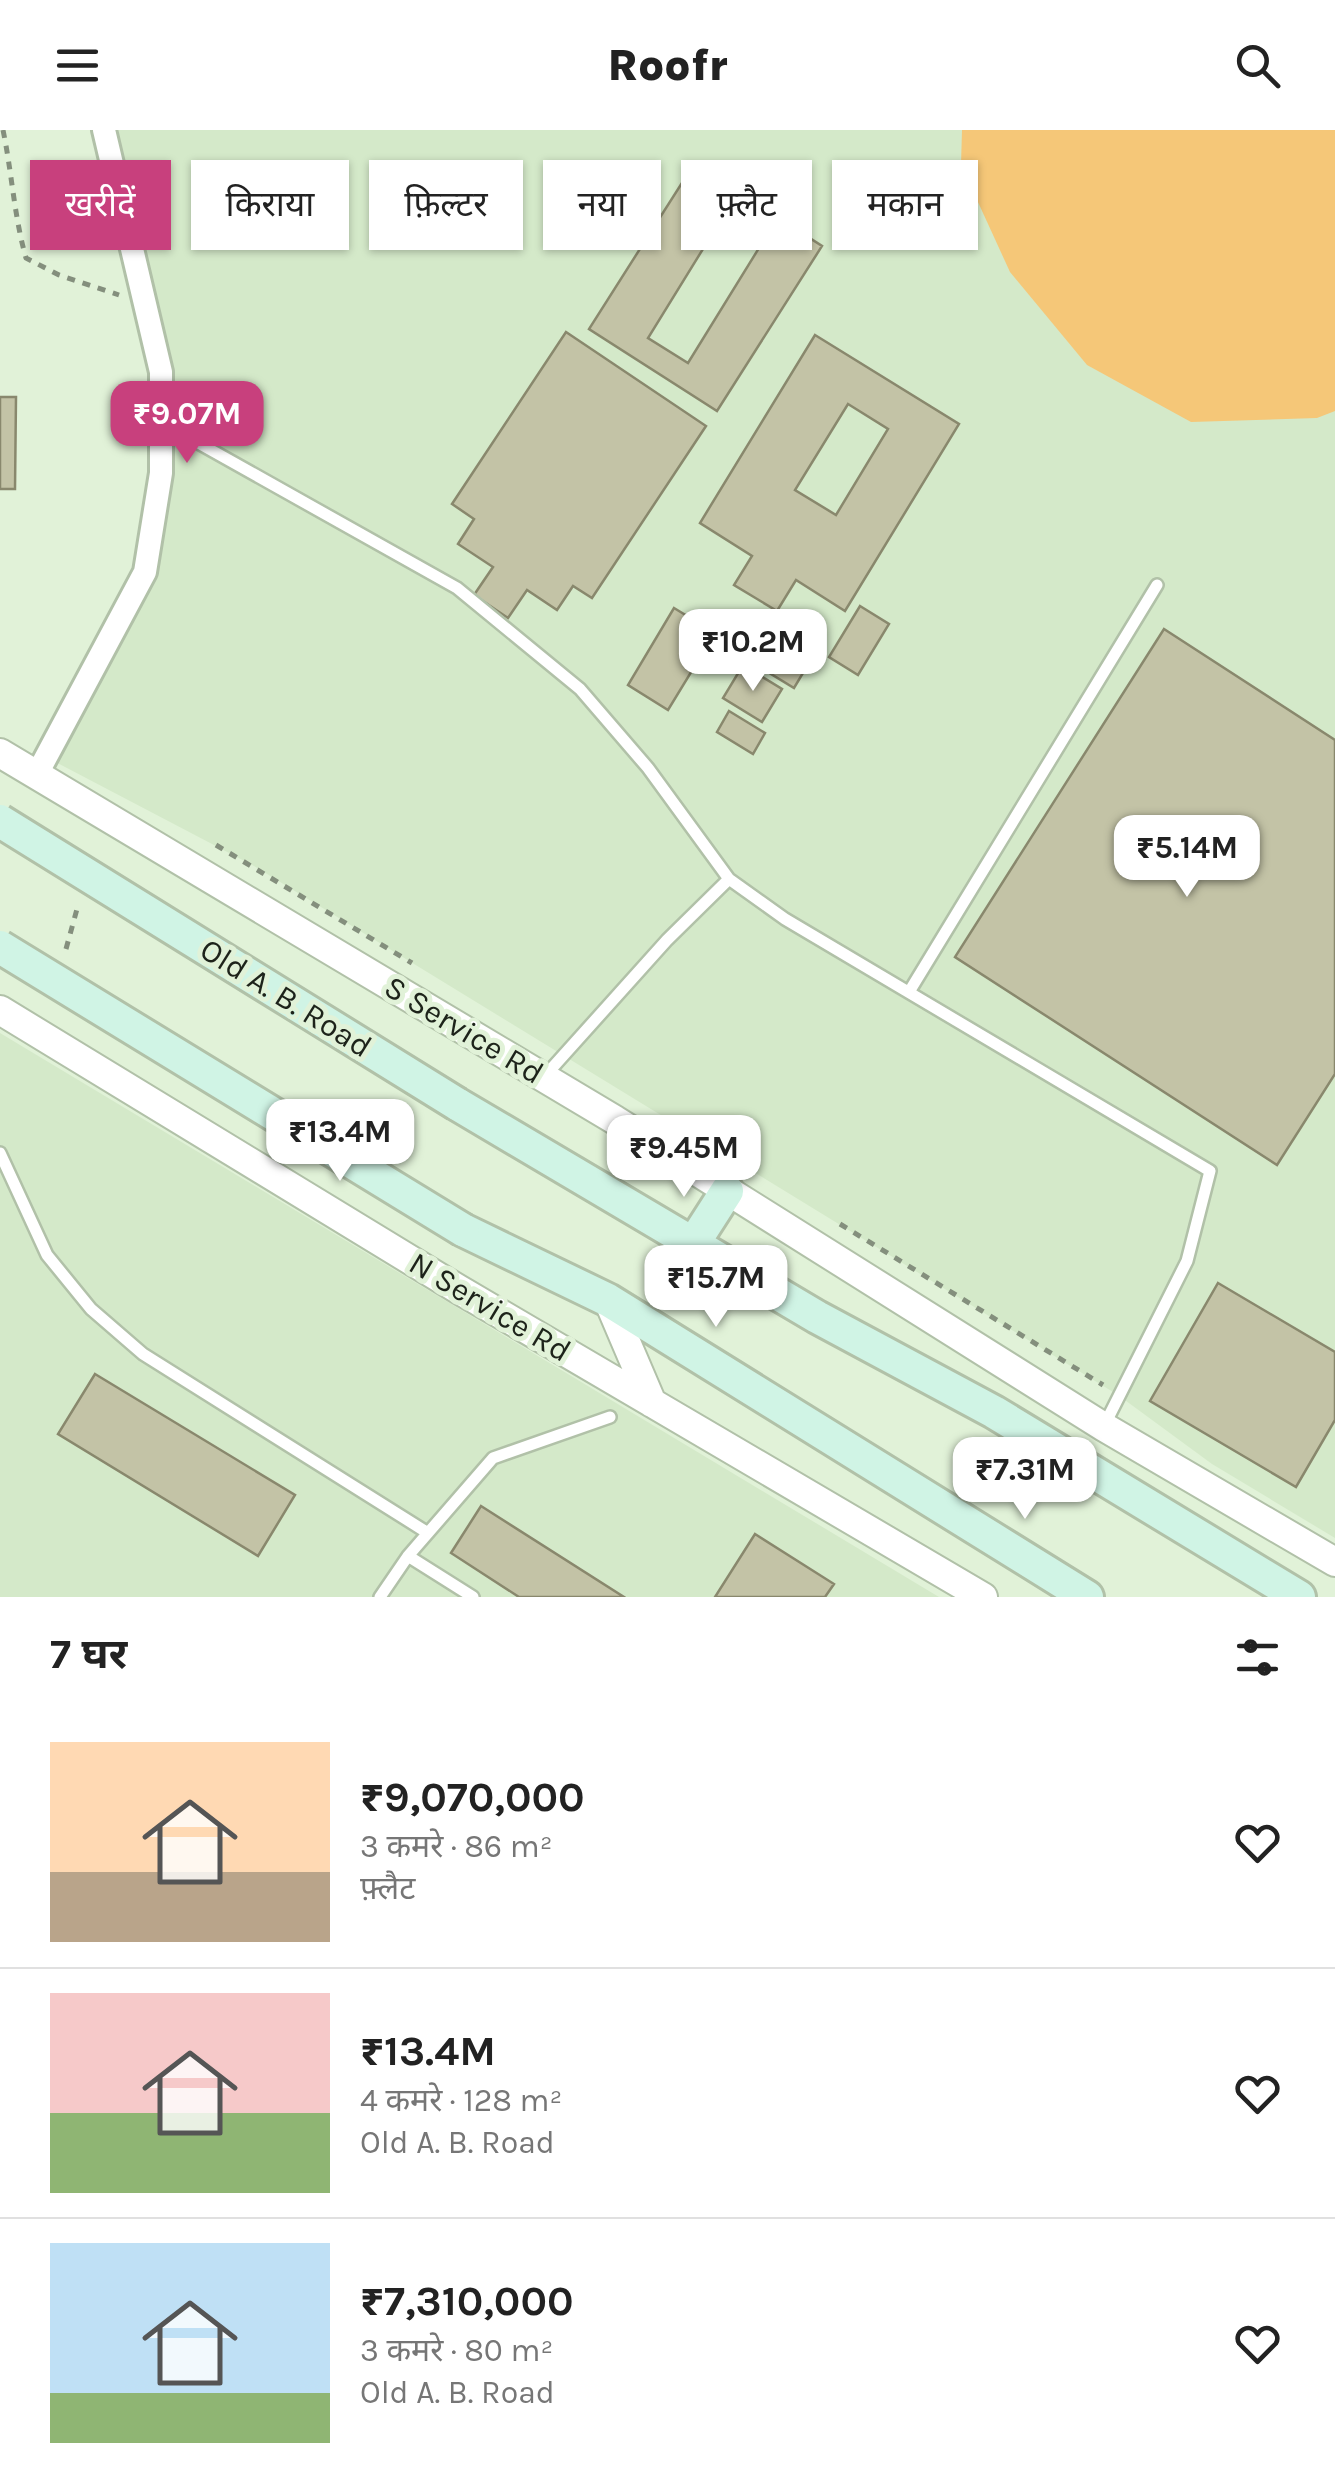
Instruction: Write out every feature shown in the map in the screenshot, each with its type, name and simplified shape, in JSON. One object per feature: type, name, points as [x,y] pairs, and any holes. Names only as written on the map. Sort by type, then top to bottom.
[{"type":"main road","name":"Old A. B. Road","points":[[0,821],[457,1104],[817,1317],[994,1412],[1299,1597]]},
{"type":"main road","points":[[0,947],[463,1230],[608,1300],[1087,1597]]},
{"type":"main road","points":[[693,1244],[727,1190]]},
{"type":"street","points":[[37,774],[145,572],[161,473],[161,372],[104,130]]},
{"type":"street","name":"S Service Rd","points":[[0,752],[544,1078],[1104,1427],[1335,1562]]},
{"type":"street","name":"N Service Rd","points":[[0,1010],[652,1403],[983,1597]]},
{"type":"street","points":[[608,1300],[652,1403]]},
{"type":"lane","points":[[161,422],[456,588],[580,690],[648,768],[730,879],[785,919],[1210,1170],[1188,1261],[1104,1427]]},
{"type":"lane","points":[[909,992],[1157,585]]},
{"type":"lane","points":[[544,1078],[667,940],[730,879]]},
{"type":"lane","points":[[0,1153],[47,1256],[91,1309],[143,1354],[428,1533]]},
{"type":"lane","points":[[380,1597],[408,1556],[493,1458],[610,1417]]},
{"type":"lane","points":[[408,1556],[474,1597]]},
{"type":"path","points":[[3,130],[16,221],[26,258],[60,275],[145,305]]},
{"type":"path","points":[[66,949],[77,909]]},
{"type":"shaded area","points":[[104,130],[1335,130],[1335,1538],[1212,1464],[1118,1395],[254,866],[46,757],[145,572],[161,372],[132,250],[171,250],[171,160],[111,160]]},
{"type":"shaded area","points":[[962,130],[1335,130],[1335,411],[1317,418],[1191,422],[1087,365],[1010,272],[978,202],[978,160],[961,160]]},
{"type":"shaded area","points":[[0,1033],[939,1597],[0,1597]]},
{"type":"building","points":[[681,184],[681,250],[702,250],[648,338],[688,363],[758,250],[812,250],[812,240],[822,246],[717,411],[589,329],[639,250],[661,250],[661,216]]},
{"type":"building","points":[[566,332],[706,426],[592,598],[573,586],[557,610],[527,590],[508,618],[474,595],[493,567],[458,544],[474,519],[452,504]]},
{"type":"building","points":[[815,335],[959,424],[845,611],[796,580],[777,611],[734,585],[752,556],[700,523]],"holes":[[[848,404],[888,429],[836,515],[795,490]]]},
{"type":"building","points":[[0,397],[16,397],[15,489],[0,489]]},
{"type":"building","points":[[860,606],[889,624],[858,675],[829,657]]},
{"type":"building","points":[[674,608],[715,633],[668,710],[628,685]]},
{"type":"building","points":[[1164,629],[1335,740],[1335,1074],[1277,1165],[955,957]]},
{"type":"building","points":[[765,643],[806,668],[794,688],[753,663]]},
{"type":"building","points":[[743,665],[782,689],[762,722],[723,698]]},
{"type":"building","points":[[729,711],[765,733],[753,754],[717,732]]},
{"type":"building","points":[[1218,1283],[1335,1352],[1335,1420],[1296,1487],[1150,1401]]},
{"type":"building","points":[[95,1374],[295,1495],[258,1556],[58,1434]]},
{"type":"building","points":[[481,1506],[624,1597],[519,1597],[451,1553]]},
{"type":"building","points":[[755,1534],[834,1584],[825,1597],[715,1597]]}]
